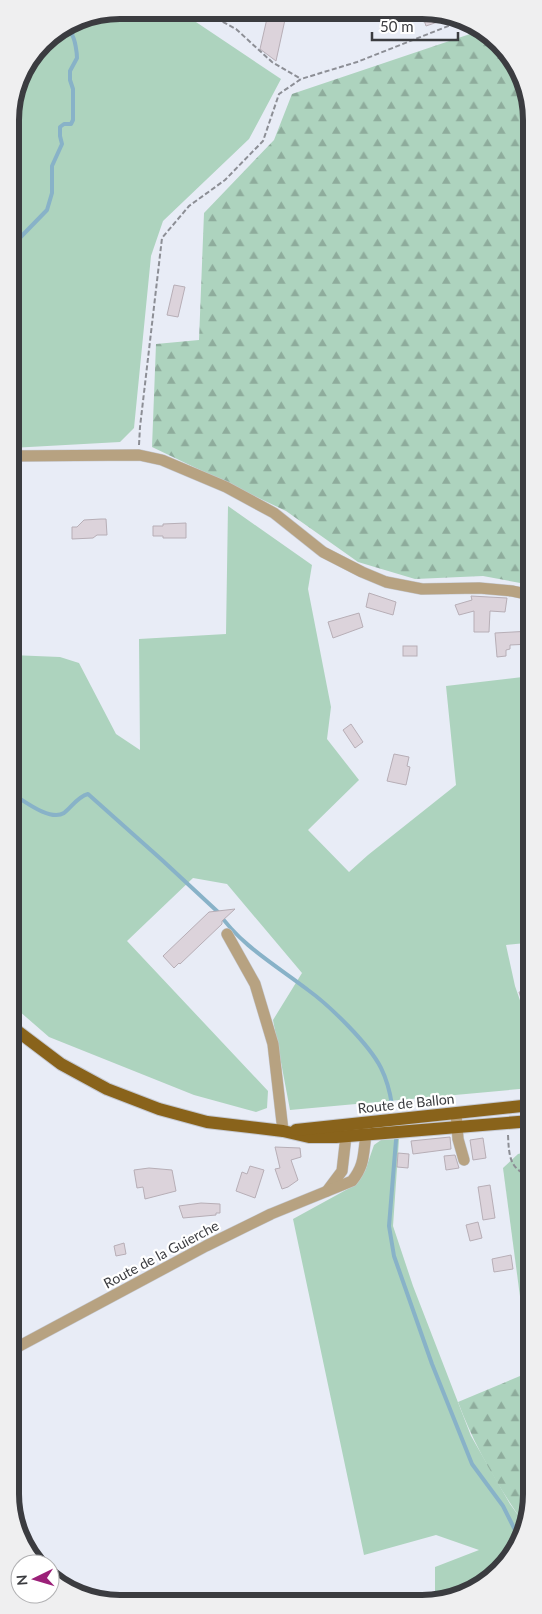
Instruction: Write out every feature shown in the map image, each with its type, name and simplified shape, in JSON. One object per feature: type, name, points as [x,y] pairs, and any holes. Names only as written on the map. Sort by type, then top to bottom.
[{"type":"main road","name":"Route de Ballon","points":[[19,1032],[61,1064],[107,1090],[159,1109],[207,1122],[283,1131],[309,1137],[366,1135],[523,1121]]},
{"type":"main road","name":"Route de Ballon","points":[[283,1131],[523,1106]]},
{"type":"street","points":[[19,456],[139,455],[162,460],[226,487],[274,513],[323,552],[386,582],[422,589],[478,588],[523,593]]},
{"type":"street","points":[[228,934],[254,984],[273,1044],[283,1131]]},
{"type":"street","points":[[456,1113],[464,1160]]},
{"type":"street","points":[[346,1136],[357,1123],[366,1135]]},
{"type":"street","name":"Route de la Guierche","points":[[19,1346],[206,1246],[271,1214],[352,1181],[362,1165],[366,1135]]},
{"type":"street","name":"Route de la Guierche","points":[[326,1191],[342,1171],[346,1136]]},
{"type":"path","points":[[219,19],[236,29],[272,62],[301,79]]},
{"type":"path","points":[[139,455],[140,427],[162,238],[189,206],[225,180],[263,141],[279,94],[301,79],[357,62],[455,24]]},
{"type":"path","points":[[508,1123],[511,1161],[523,1174]]},
{"type":"green space","points":[[113,19],[190,19],[281,79],[249,139],[163,221],[151,256],[134,428],[120,442],[19,448],[19,113],[21,100],[26,81],[32,69],[48,48],[81,26]]},
{"type":"green space","points":[[474,33],[494,48],[510,69],[516,81],[520,94],[523,120],[523,584],[483,576],[415,579],[358,562],[286,511],[152,447],[156,344],[199,340],[204,213],[274,140],[292,94]]},
{"type":"green space","points":[[228,506],[312,565],[308,589],[331,707],[327,739],[359,780],[308,830],[349,872],[456,785],[446,686],[523,677],[523,943],[506,945],[515,986],[523,1009],[523,1089],[290,1110],[273,1020],[302,973],[227,884],[193,878],[127,941],[268,1091],[267,1108],[256,1112],[194,1095],[49,1037],[19,1011],[19,655],[60,657],[79,663],[116,734],[140,750],[139,639],[226,634]]},
{"type":"green space","points":[[399,1139],[393,1226],[413,1286],[471,1436],[510,1504],[520,1518],[513,1539],[498,1561],[489,1570],[461,1588],[435,1594],[435,1567],[479,1550],[436,1535],[364,1555],[293,1219],[355,1185],[365,1171],[374,1145],[381,1140]]},
{"type":"green space","points":[[523,1153],[523,1319],[503,1168],[518,1154]]},
{"type":"green space","points":[[523,1375],[523,1501],[520,1518],[487,1464],[471,1434],[458,1402]]},
{"type":"building","points":[[267,19],[285,19],[276,61],[260,49]]},
{"type":"building","points":[[424,19],[441,21],[426,26]]},
{"type":"building","points":[[174,285],[185,287],[178,317],[167,315]]},
{"type":"building","points":[[106,519],[107,535],[72,539],[72,527],[77,527],[84,520]]},
{"type":"building","points":[[186,523],[186,538],[153,536],[153,526]]},
{"type":"building","points":[[369,593],[396,602],[393,615],[366,607]]},
{"type":"building","points":[[471,596],[507,598],[505,612],[490,611],[489,632],[474,632],[474,611],[459,615],[455,605],[472,600]]},
{"type":"building","points":[[359,613],[363,627],[333,638],[328,622]]},
{"type":"building","points":[[523,631],[523,644],[510,645],[510,649],[506,650],[506,656],[497,657],[495,633]]},
{"type":"building","points":[[403,646],[417,646],[417,656],[403,656]]},
{"type":"building","points":[[351,724],[363,742],[355,748],[343,730]]},
{"type":"building","points":[[394,754],[409,757],[407,766],[410,767],[406,785],[387,781]]},
{"type":"building","points":[[235,909],[222,921],[222,924],[174,968],[163,956],[209,912]]},
{"type":"building","points":[[519,992],[523,992],[523,1005]]},
{"type":"building","points":[[450,1137],[451,1149],[413,1154],[411,1141]]},
{"type":"building","points":[[483,1138],[486,1158],[473,1160],[470,1140]]},
{"type":"building","points":[[275,1147],[300,1148],[301,1157],[291,1160],[298,1180],[282,1189],[275,1169],[280,1168]]},
{"type":"building","points":[[398,1153],[409,1154],[408,1168],[397,1167]]},
{"type":"building","points":[[455,1155],[459,1168],[446,1170],[444,1156]]},
{"type":"building","points":[[250,1166],[264,1170],[255,1198],[236,1191],[242,1172],[247,1174]]},
{"type":"building","points":[[149,1168],[172,1170],[176,1191],[145,1199],[143,1187],[137,1188],[134,1170]]},
{"type":"building","points":[[490,1185],[495,1218],[483,1220],[478,1187]]},
{"type":"building","points":[[201,1203],[220,1204],[220,1213],[183,1218],[179,1206]]},
{"type":"building","points":[[478,1222],[482,1238],[470,1241],[466,1225]]},
{"type":"building","points":[[124,1243],[126,1254],[116,1256],[114,1246]]},
{"type":"building","points":[[511,1255],[513,1269],[494,1272],[492,1259]]},
{"type":"waterway","points":[[19,239],[47,210],[52,193],[52,166],[62,144],[60,127],[64,124],[71,124],[73,120],[73,89],[70,71],[77,58],[72,35],[74,30]]},
{"type":"waterway","points":[[19,798],[37,809],[52,815],[58,815],[64,813],[84,795],[88,794],[218,912],[248,945],[338,1015],[375,1058],[385,1077],[392,1105]]},
{"type":"waterway","points":[[396,1140],[389,1226],[394,1256],[432,1364],[472,1464],[503,1506],[516,1532]]}]
